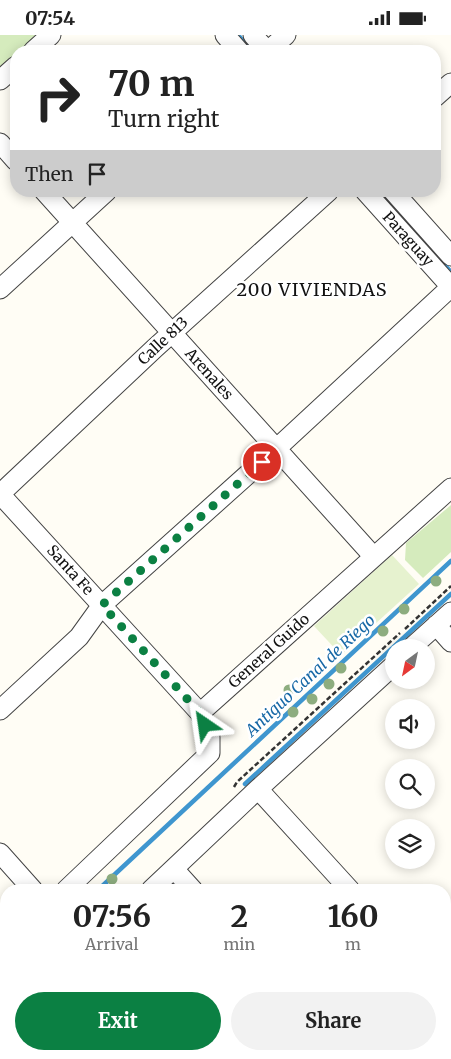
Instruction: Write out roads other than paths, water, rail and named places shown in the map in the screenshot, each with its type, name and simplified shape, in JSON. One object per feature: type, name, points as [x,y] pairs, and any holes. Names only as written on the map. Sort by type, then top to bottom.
[{"type":"street","points":[[40,45],[51,35]]},
{"type":"street","points":[[225,35],[234,45]]},
{"type":"street","points":[[253,35],[262,45]]},
{"type":"street","points":[[274,45],[286,35]]},
{"type":"street","points":[[0,80],[10,71]]},
{"type":"street","points":[[441,92],[451,83]]},
{"type":"street","points":[[0,143],[10,154]]},
{"type":"street","name":"Arenales","points":[[49,197],[374,557]]},
{"type":"street","points":[[0,289],[100,197]]},
{"type":"street","name":"Calle 813","points":[[0,494],[172,333],[322,197]]},
{"type":"street","name":"Paraguay","points":[[370,197],[451,287]]},
{"type":"street","name":"Paraguay","points":[[398,197],[451,256]]},
{"type":"street","points":[[0,709],[79,637],[102,605],[276,449],[451,287]]},
{"type":"street","name":"General Guido","points":[[200,713],[451,488]]},
{"type":"street","name":"Santa Fe","points":[[0,494],[200,713]]},
{"type":"street","points":[[421,639],[451,612]]},
{"type":"street","points":[[436,625],[451,642]]},
{"type":"street","points":[[158,884],[385,673]]},
{"type":"street","points":[[72,884],[210,753],[210,737],[200,713]]},
{"type":"street","points":[[258,789],[345,884]]},
{"type":"street","points":[[0,853],[28,884]]},
{"type":"street","points":[[174,869],[188,884]]},
{"type":"waterway","points":[[238,35],[247,45]]},
{"type":"waterway","points":[[383,197],[451,272]]},
{"type":"waterway","name":"Antiguo Canal de Riego","points":[[104,884],[451,561]]},
{"type":"waterway","points":[[245,784],[451,594]]},
{"type":"district","name":"200 VIVIENDAS","points":[[312,290]]}]
